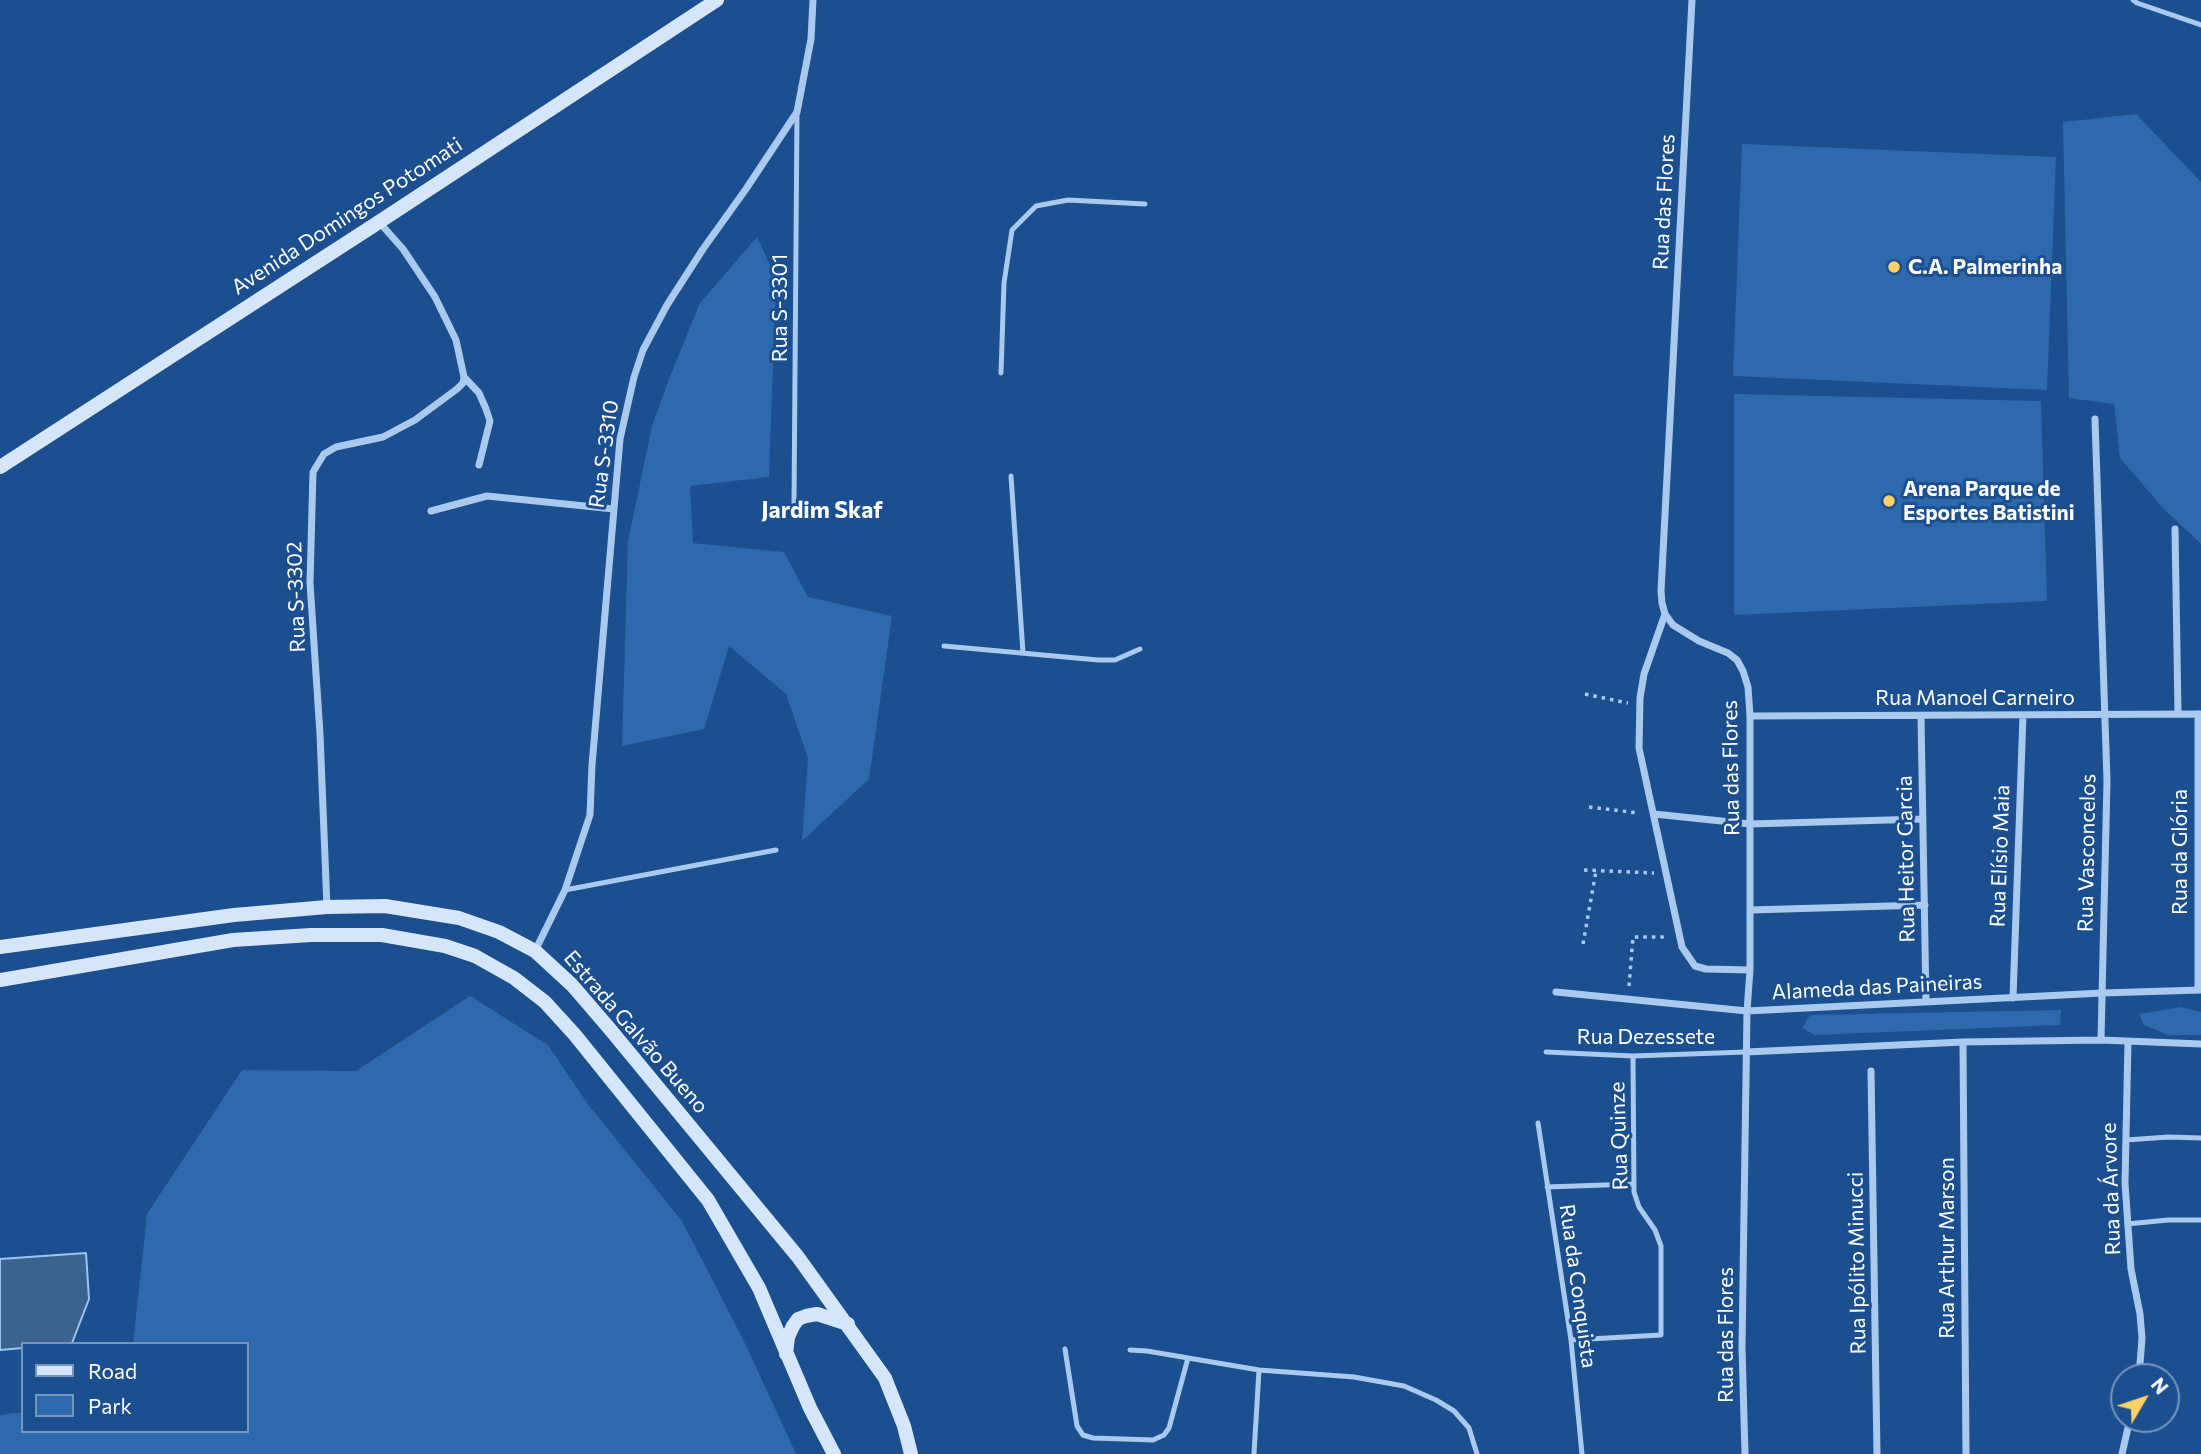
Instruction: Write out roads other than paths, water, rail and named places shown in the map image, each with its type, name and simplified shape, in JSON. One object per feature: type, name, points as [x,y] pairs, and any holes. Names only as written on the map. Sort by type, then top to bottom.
[{"type":"main road","name":"Avenida Domingos Potomati","points":[[0,467],[717,0]]},
{"type":"main road","name":"Estrada Galvão Bueno","points":[[0,947],[234,915],[327,907],[385,906],[459,918],[499,932],[535,951],[572,985],[609,1028],[798,1257],[885,1378],[904,1426],[911,1454]]},
{"type":"main road","points":[[0,980],[233,940],[383,935],[445,946],[475,956],[514,978],[545,1002],[618,1086],[708,1200],[759,1288],[810,1408],[834,1454]]},
{"type":"main road","points":[[786,1354],[788,1337],[793,1326],[806,1316],[817,1314],[848,1324]]},
{"type":"street","name":"Rua S-3310","points":[[535,951],[565,890],[590,815],[620,439],[634,377],[643,350],[667,305],[797,112],[811,39],[813,0]]},
{"type":"street","name":"Rua das Flores","points":[[1692,0],[1661,591],[1665,614],[1681,631],[1737,660],[1748,687],[1750,911],[1742,1347],[1745,1454]]},
{"type":"street","points":[[379,222],[403,249],[435,297],[456,340],[464,377],[479,393],[490,421],[479,466]]},
{"type":"street","name":"Rua S-3302","points":[[327,907],[310,583],[313,472],[324,454],[336,447],[383,437],[415,420],[457,389],[463,383],[464,377]]},
{"type":"street","name":"Rua Vasconcelos","points":[[2095,419],[2107,781],[2101,1040]]},
{"type":"street","points":[[431,511],[487,496],[614,509]]},
{"type":"street","points":[[2175,529],[2178,713]]},
{"type":"street","points":[[1665,614],[1648,657],[1640,706],[1639,748],[1682,947],[1695,966],[1706,969],[1749,970]]},
{"type":"street","name":"Rua Manoel Carneiro","points":[[1750,716],[2199,714]]},
{"type":"street","name":"Rua da Glória","points":[[2199,714],[2199,990]]},
{"type":"street","name":"Rua Elísio Maia","points":[[2013,998],[2022,715]]},
{"type":"street","name":"Rua Heitor Garcia","points":[[1921,716],[1926,1002]]},
{"type":"street","points":[[1654,814],[1749,824],[1923,819]]},
{"type":"street","points":[[1750,911],[1925,905]]},
{"type":"street","name":"Alameda das Paineiras","points":[[1556,992],[1747,1011],[2199,990]]},
{"type":"street","points":[[1746,1052],[1963,1042],[2101,1040],[2201,1044]]},
{"type":"street","name":"Rua Arthur Marson","points":[[1963,1042],[1966,1454]]},
{"type":"street","name":"Rua da Árvore","points":[[2128,1042],[2126,1224],[2140,1314],[2140,1363]]},
{"type":"street","name":"Rua Ipólito Minucci","points":[[1871,1071],[1877,1454]]},
{"type":"street","points":[[2122,1454],[2127,1433]]},
{"type":"lane","points":[[2133,0],[2137,4],[2201,25]]},
{"type":"lane","name":"Rua S-3301","points":[[794,505],[797,112]]},
{"type":"lane","points":[[1001,373],[1004,283],[1012,230],[1036,206],[1068,200],[1145,204]]},
{"type":"lane","points":[[1012,476],[1023,653]]},
{"type":"lane","points":[[944,646],[1098,660],[1115,660],[1140,649]]},
{"type":"lane","points":[[565,890],[776,850]]},
{"type":"lane","name":"Rua Dezessete","points":[[1546,1052],[1633,1056],[1746,1052]]},
{"type":"lane","name":"Rua Quinze","points":[[1571,1340],[1661,1335],[1661,1246],[1655,1230],[1639,1207],[1633,1184],[1633,1056]]},
{"type":"lane","name":"Rua da Conquista","points":[[1538,1123],[1571,1340],[1582,1454]]},
{"type":"lane","points":[[2126,1140],[2201,1138]]},
{"type":"lane","points":[[1548,1187],[1633,1184]]},
{"type":"lane","points":[[2126,1224],[2201,1220]]},
{"type":"lane","points":[[1065,1349],[1077,1426],[1083,1435],[1093,1438],[1153,1440],[1164,1435],[1169,1428],[1188,1358]]},
{"type":"lane","points":[[1130,1350],[1259,1370],[1354,1377],[1404,1386],[1454,1411],[1469,1428],[1477,1454]]},
{"type":"lane","points":[[1254,1454],[1259,1370]]},
{"type":"place","name":"C.A. Palmerinha","points":[[1894,267]]},
{"type":"place","name":"Arena Parque de Esportes Batistini","points":[[1889,501]]},
{"type":"district","name":"Jardim Skaf","points":[[822,510]]}]
